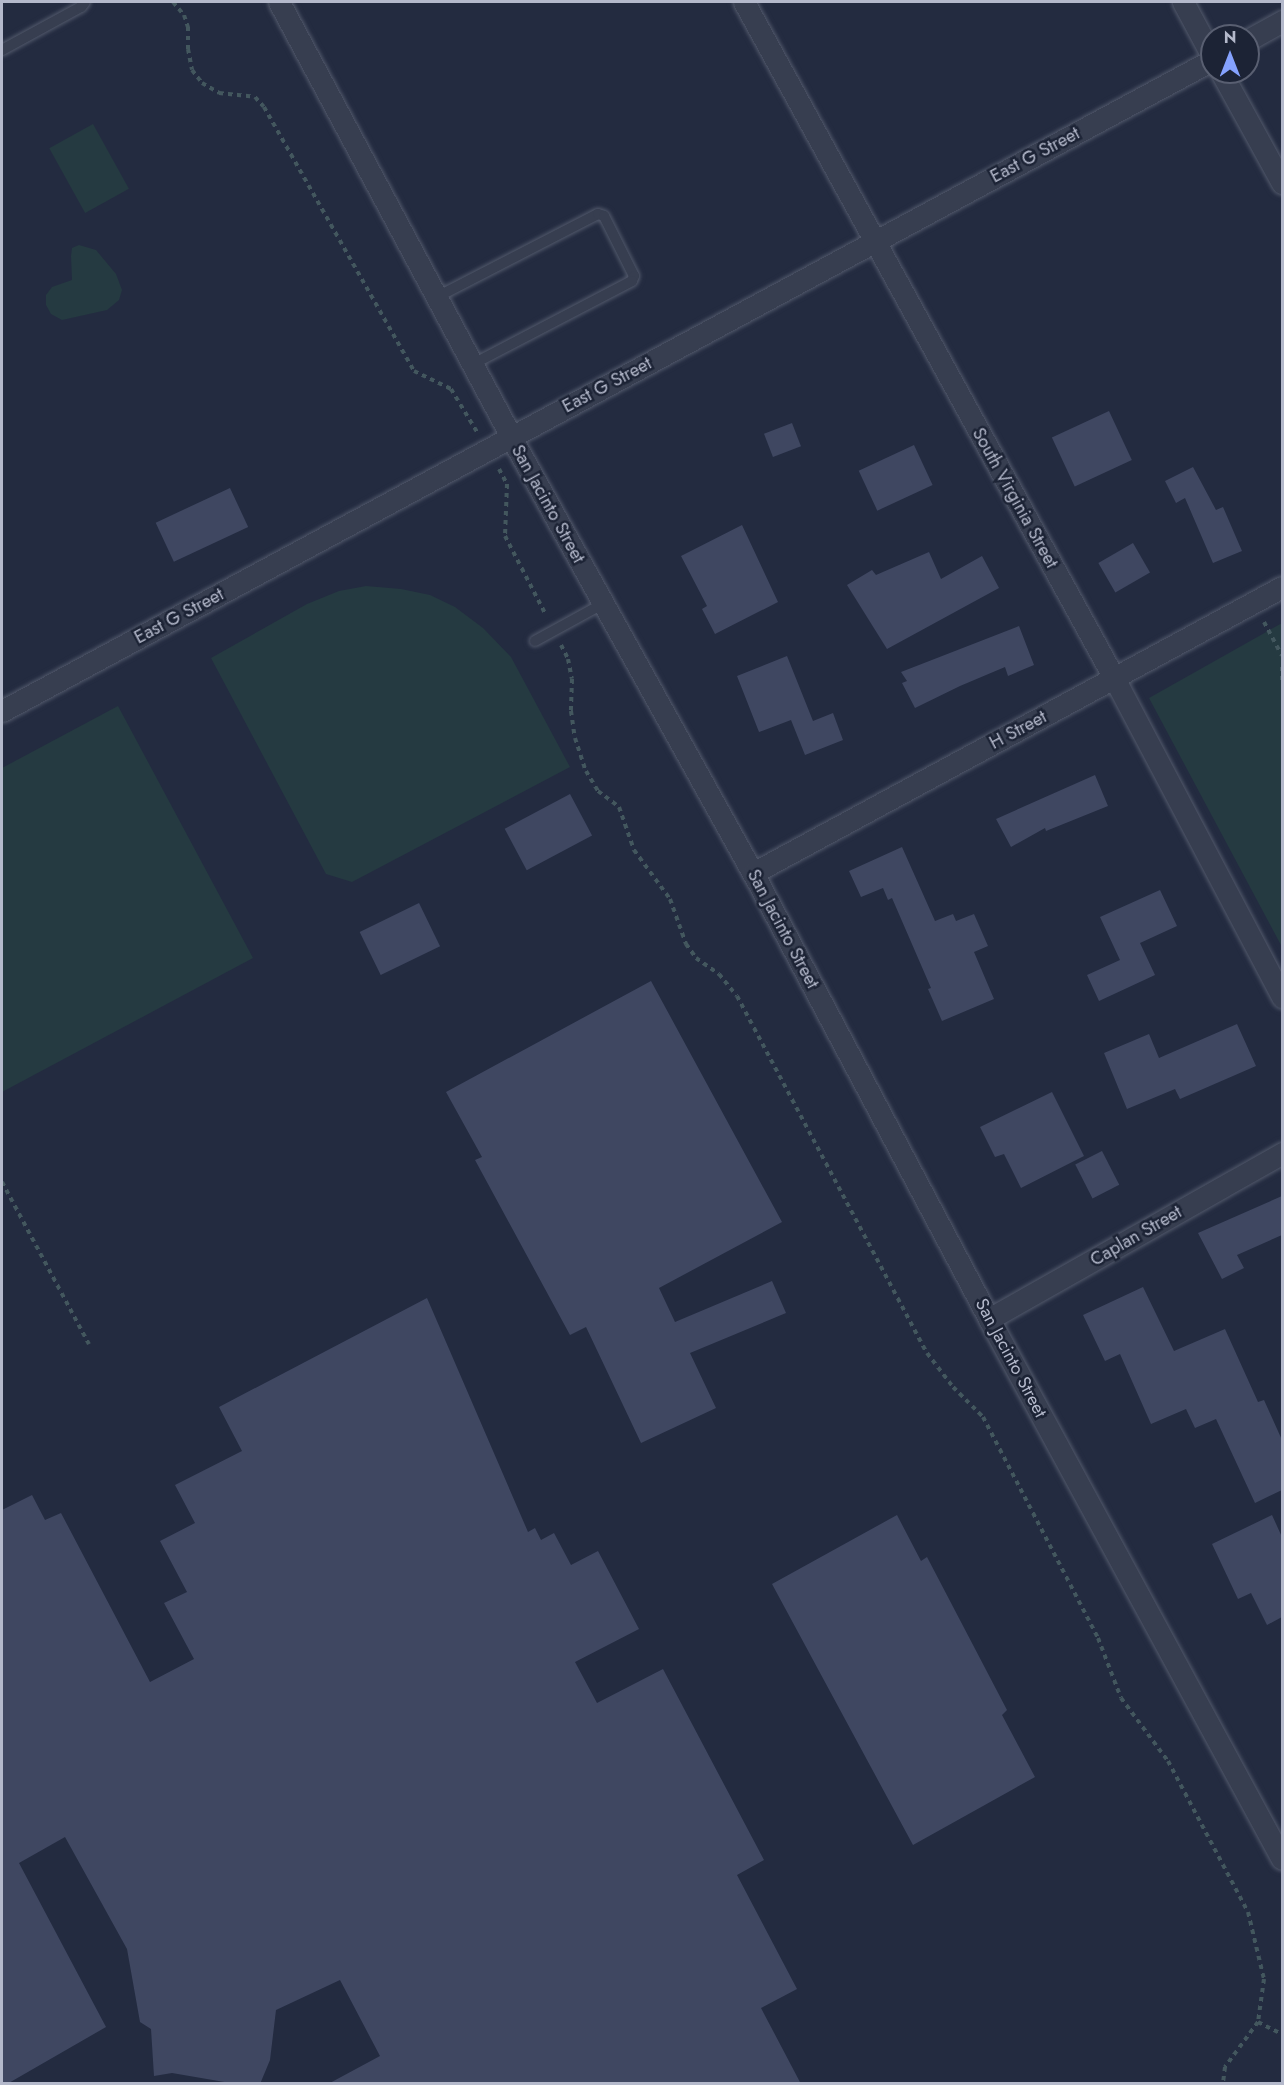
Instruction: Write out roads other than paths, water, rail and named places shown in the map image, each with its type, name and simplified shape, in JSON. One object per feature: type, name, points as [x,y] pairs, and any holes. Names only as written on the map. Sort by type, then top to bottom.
[{"type":"street","name":"San Jacinto Street","points":[[279,2],[512,437],[753,873],[989,1319],[1282,1859]]},
{"type":"street","name":"South Virginia Street","points":[[744,2],[1114,678],[1282,997]]},
{"type":"street","points":[[1183,2],[1200,35]]},
{"type":"street","points":[[1260,33],[1282,21]]},
{"type":"street","name":"East G Street","points":[[2,711],[1200,65]]},
{"type":"street","points":[[1228,84],[1282,183]]},
{"type":"street","name":"H Street","points":[[753,873],[1282,587]]},
{"type":"street","name":"Caplan Street","points":[[989,1319],[1282,1152]]},
{"type":"lane","points":[[2,50],[81,7],[85,2]]},
{"type":"lane","points":[[437,297],[598,214],[604,216],[634,276],[632,281],[473,364]]},
{"type":"lane","points":[[535,641],[604,603]]}]
